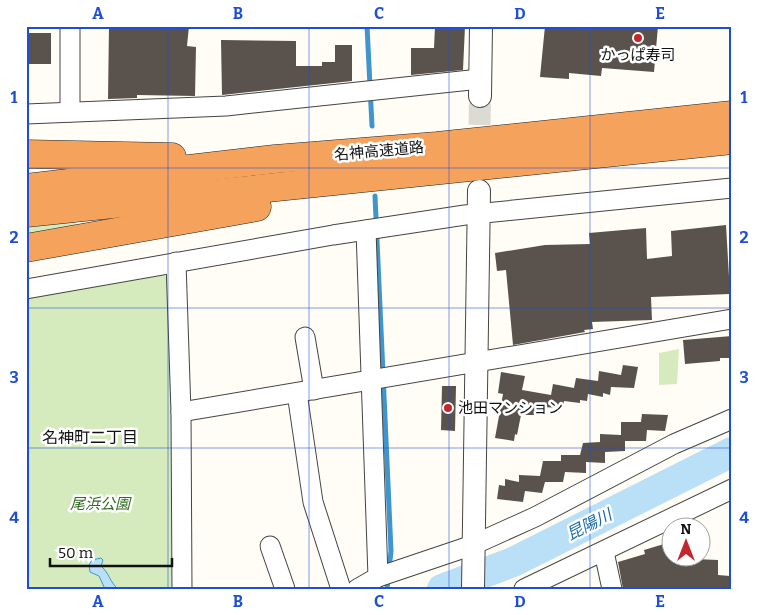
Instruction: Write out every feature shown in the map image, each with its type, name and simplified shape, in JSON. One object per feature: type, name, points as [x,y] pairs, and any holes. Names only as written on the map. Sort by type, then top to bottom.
[{"type":"highway","name":"名神高速道路","points":[[26,188],[276,159],[437,146],[732,115]]},
{"type":"highway","name":"名神高速道路","points":[[26,213],[732,140]]},
{"type":"highway","points":[[26,154],[276,159]]},
{"type":"highway","points":[[26,248],[152,224],[354,190],[420,173]]},
{"type":"street","points":[[70,26],[70,112]]},
{"type":"street","points":[[26,114],[226,106],[370,92],[480,88],[481,26]]},
{"type":"street","points":[[26,289],[373,229],[478,214],[732,188]]},
{"type":"street","points":[[473,589],[478,191]]},
{"type":"street","points":[[373,229],[385,575]]},
{"type":"street","points":[[176,262],[181,412],[182,589]]},
{"type":"street","points":[[181,412],[732,319]]},
{"type":"street","points":[[305,337],[306,391],[313,502],[341,589]]},
{"type":"street","points":[[357,589],[385,575],[473,549],[674,444],[732,419]]},
{"type":"street","points":[[524,589],[732,489]]},
{"type":"street","points":[[270,546],[285,589]]},
{"type":"street","points":[[604,552],[612,589]]},
{"type":"green space","points":[[73,219],[76,225],[26,238],[26,225]]},
{"type":"green space","name":"尾浜公園","points":[[162,273],[171,282],[174,589],[26,589],[26,296]]},
{"type":"green space","points":[[679,349],[677,384],[659,385],[659,353]]},
{"type":"water","points":[[101,558],[103,560],[101,566],[118,589],[105,589],[99,576],[90,572],[89,565],[92,560]]},
{"type":"building","points":[[109,26],[152,28],[152,26],[189,26],[187,46],[196,47],[195,96],[137,95],[137,98],[108,99]]},
{"type":"building","points":[[435,26],[465,26],[463,70],[411,75],[411,48],[434,48]]},
{"type":"building","points":[[545,26],[658,26],[654,72],[602,68],[601,76],[569,73],[569,79],[540,77]]},
{"type":"building","points":[[26,33],[51,33],[51,64],[26,64]]},
{"type":"building","points":[[221,40],[296,41],[296,66],[322,66],[322,62],[335,62],[335,45],[352,45],[352,81],[222,95]]},
{"type":"building","points":[[726,225],[730,294],[651,297],[652,320],[592,322],[593,329],[584,330],[585,332],[513,345],[506,270],[497,271],[495,253],[545,245],[590,244],[589,233],[646,228],[647,259],[672,256],[671,231]]},
{"type":"building","points":[[732,336],[732,358],[720,358],[720,361],[685,364],[683,340]]},
{"type":"building","points":[[623,365],[638,367],[634,388],[611,387],[610,395],[603,393],[603,397],[588,394],[587,401],[580,400],[580,403],[564,401],[563,408],[541,407],[540,415],[521,415],[514,441],[495,438],[503,394],[498,393],[501,372],[525,376],[522,390],[551,395],[553,384],[574,388],[576,378],[598,381],[599,371],[621,375]]},
{"type":"building","name":"池田マンション","points":[[442,386],[456,386],[455,431],[441,430]]},
{"type":"building","points":[[642,414],[668,415],[665,431],[647,430],[646,441],[625,441],[625,451],[605,452],[605,463],[586,462],[586,473],[565,472],[563,482],[545,482],[542,493],[525,491],[523,502],[497,499],[499,485],[505,486],[505,479],[519,482],[519,475],[540,476],[543,461],[561,461],[561,455],[580,455],[583,443],[600,442],[600,434],[621,435],[621,422],[641,422]]},
{"type":"building","points":[[660,545],[660,568],[710,568],[710,560],[718,560],[718,575],[730,576],[729,589],[623,589],[618,562],[645,554],[644,550]]},
{"type":"waterway","points":[[367,26],[372,126]]},
{"type":"waterway","points":[[375,196],[391,551],[389,570]]},
{"type":"waterway","name":"昆陽川","points":[[442,589],[513,562],[732,452]]},
{"type":"waterway","points":[[387,589],[388,578]]},
{"type":"tunnel","points":[[479,158],[480,96]]},
{"type":"place","name":"かっぱ寿司","points":[[638,38]]},
{"type":"place","name":"池田マンション","points":[[448,408]]},
{"type":"district","name":"名神町二丁目","points":[[90,437]]}]
